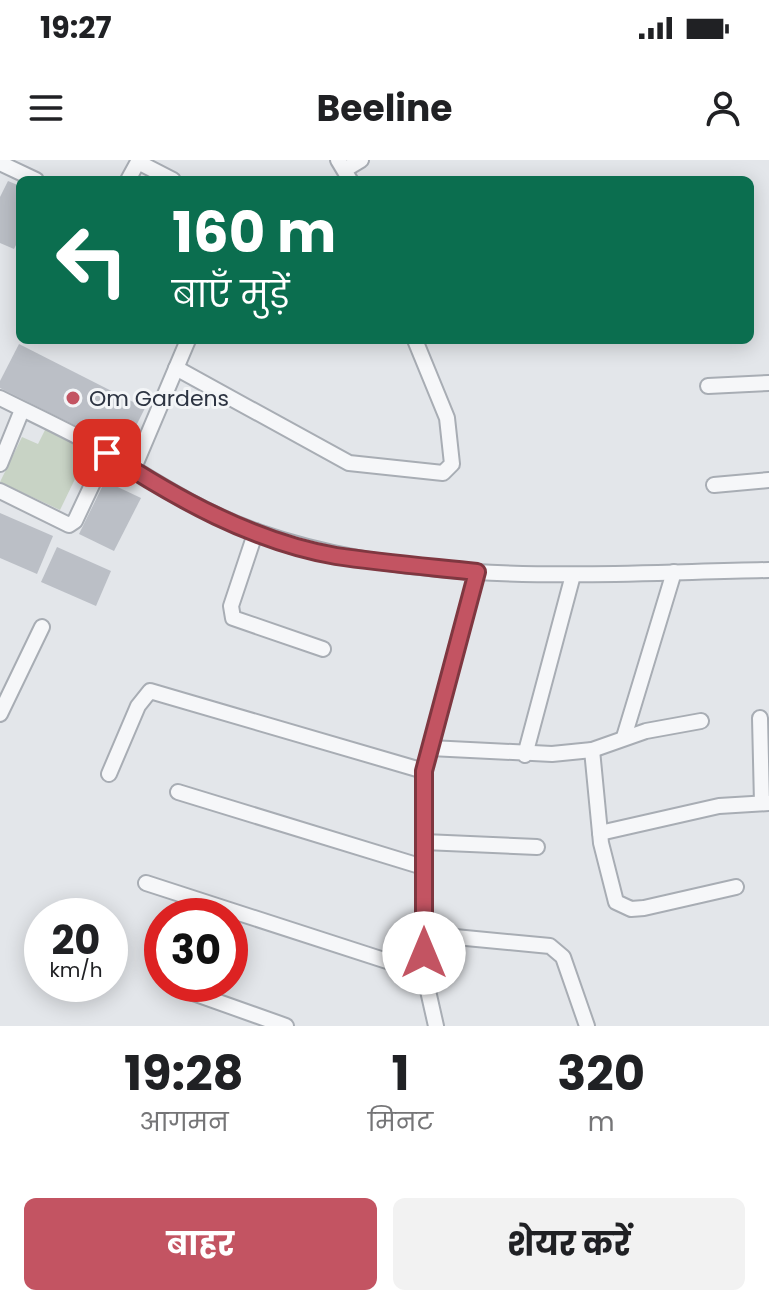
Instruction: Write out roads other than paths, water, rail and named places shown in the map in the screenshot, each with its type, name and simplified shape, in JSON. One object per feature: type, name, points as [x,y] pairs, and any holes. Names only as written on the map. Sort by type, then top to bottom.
[{"type":"street","points":[[345,170],[361,160]]},
{"type":"street","points":[[139,161],[166,176]]},
{"type":"street","points":[[0,163],[28,176]]},
{"type":"street","points":[[133,470],[186,344]]},
{"type":"street","points":[[176,368],[349,463],[443,473],[452,464],[450,428],[417,344]]},
{"type":"street","points":[[708,386],[769,383]]},
{"type":"street","points":[[0,398],[107,453],[187,503],[256,531],[333,555],[477,572],[573,575],[769,570]]},
{"type":"street","points":[[0,464],[22,410]]},
{"type":"street","points":[[0,491],[69,525],[75,521],[107,453]]},
{"type":"street","points":[[714,485],[769,480]]},
{"type":"street","points":[[256,531],[231,606],[233,618],[323,649]]},
{"type":"street","points":[[436,1026],[424,973],[424,771],[477,572]]},
{"type":"street","points":[[624,737],[674,572]]},
{"type":"street","points":[[525,755],[573,575]]},
{"type":"street","points":[[0,714],[42,627]]},
{"type":"street","points":[[109,774],[138,706],[150,691],[424,771]]},
{"type":"street","points":[[600,833],[719,806],[766,803],[760,718]]},
{"type":"street","points":[[430,748],[525,755],[592,750],[624,737],[701,721]]},
{"type":"street","points":[[592,750],[600,833],[612,893],[622,907],[644,908],[736,887]]},
{"type":"street","points":[[178,792],[423,867]]},
{"type":"street","points":[[424,842],[537,847]]},
{"type":"street","points":[[146,883],[424,973]]},
{"type":"street","points":[[424,934],[550,946],[563,957],[587,1026]]},
{"type":"street","points":[[218,1002],[286,1026]]},
{"type":"place","name":"Om Gardens","points":[[73,398]]}]
